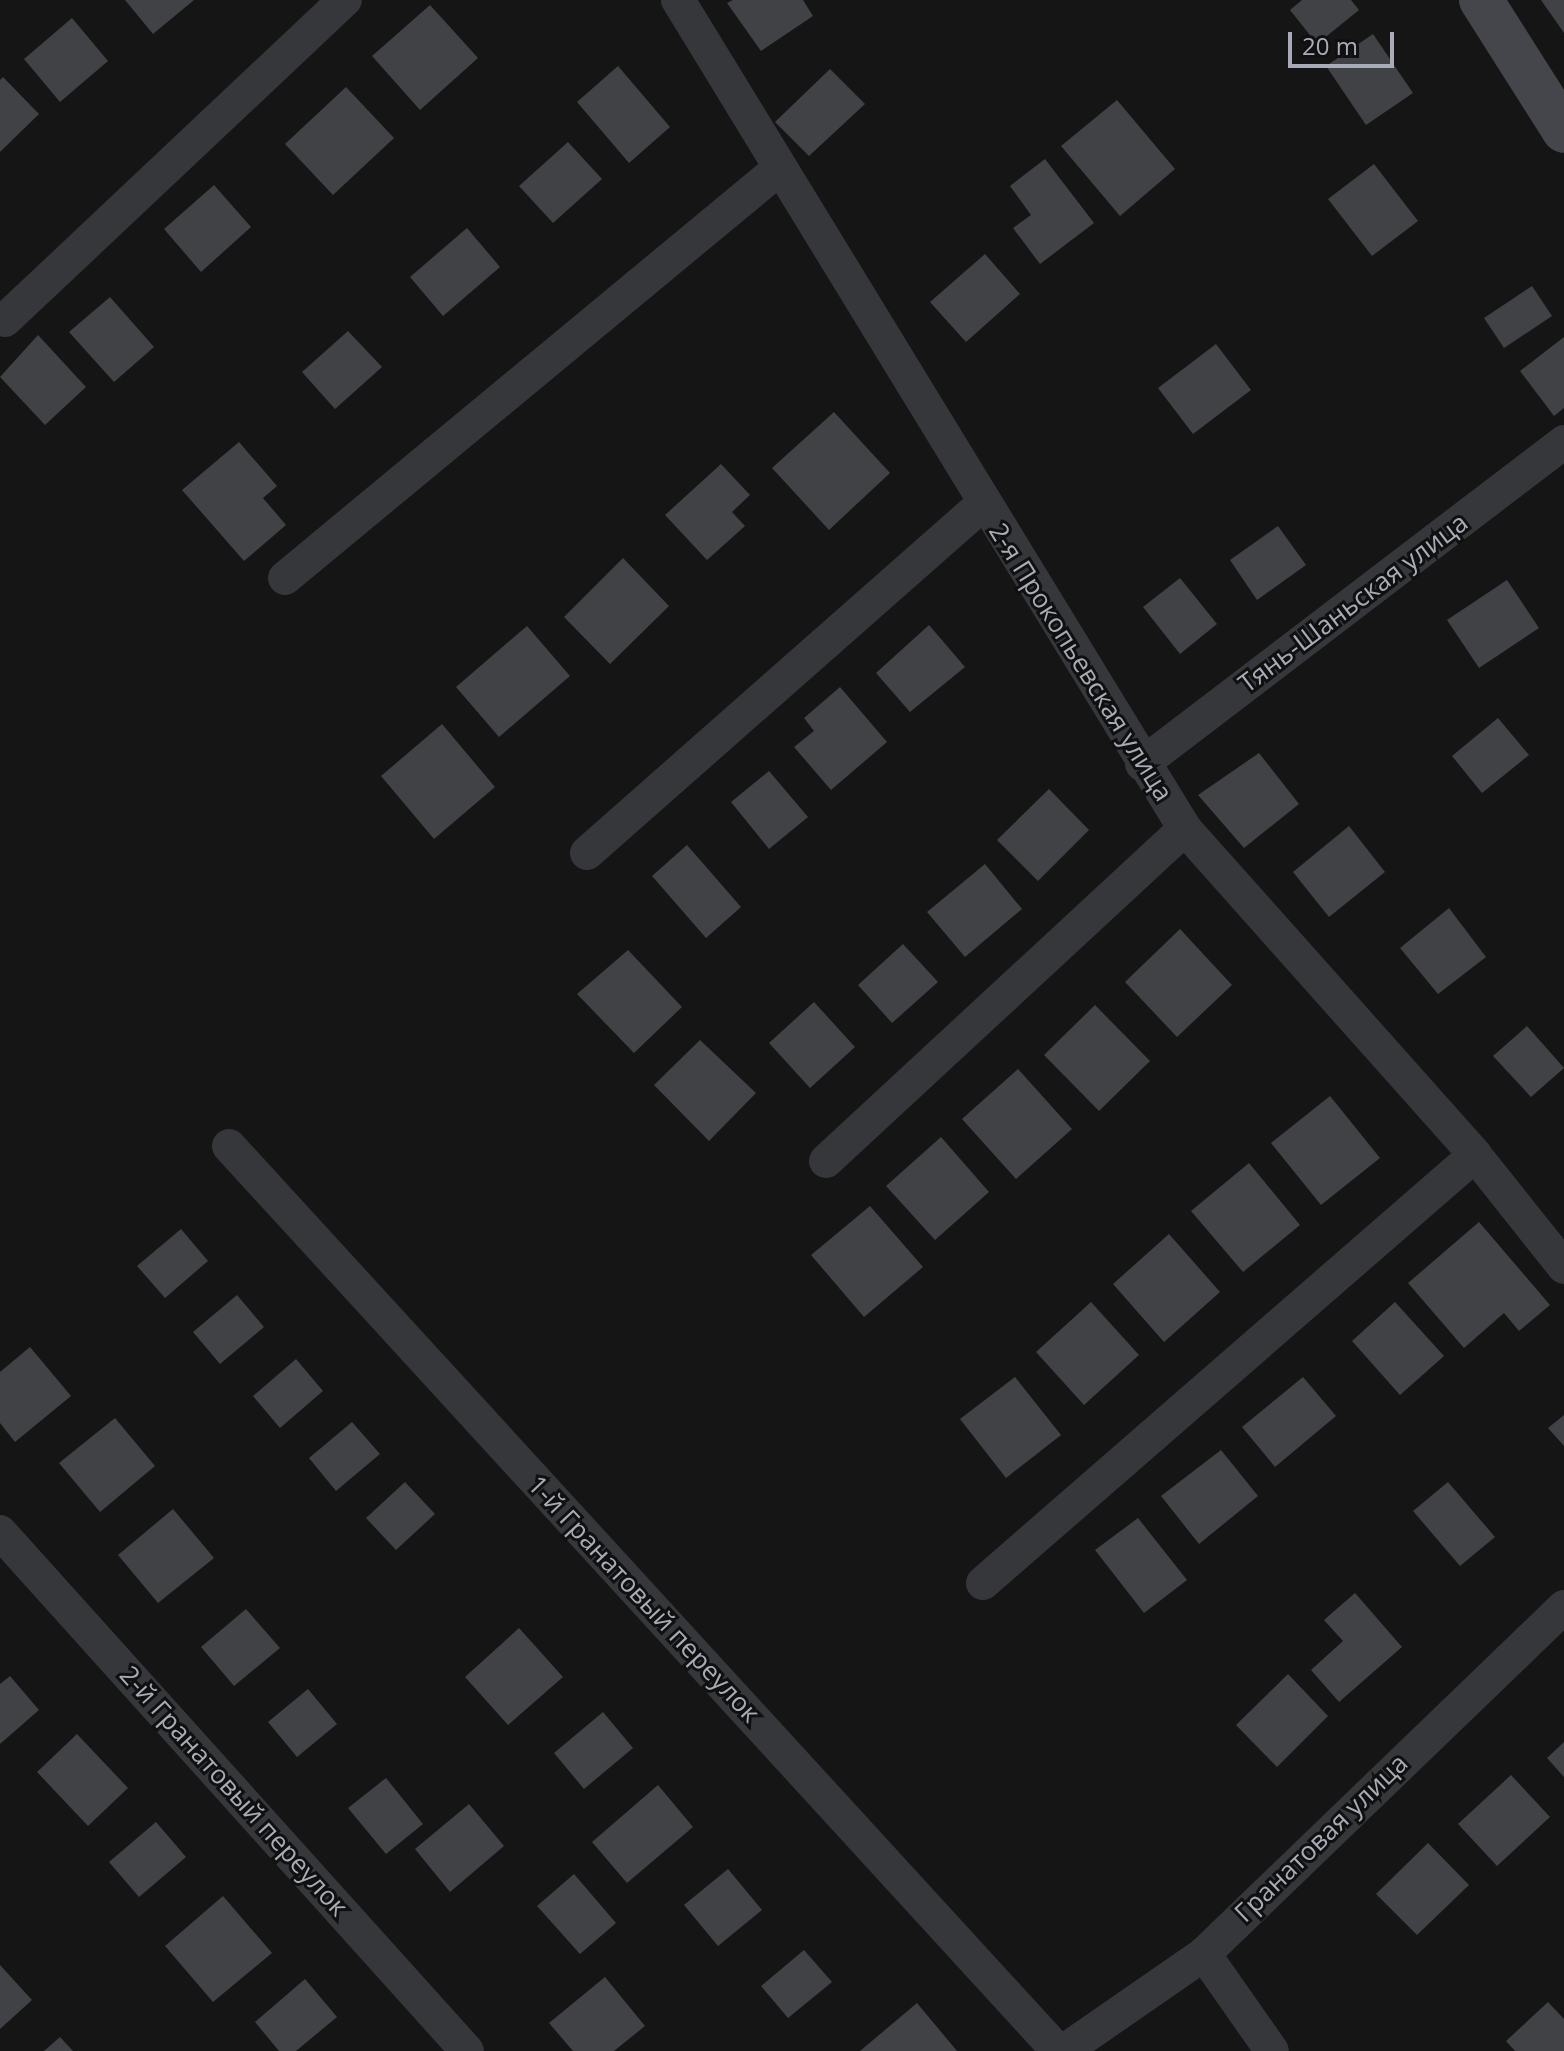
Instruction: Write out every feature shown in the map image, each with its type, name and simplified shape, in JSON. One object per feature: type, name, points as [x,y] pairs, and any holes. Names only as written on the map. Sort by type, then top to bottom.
[{"type":"main road","points":[[1481,0],[1564,131]]},
{"type":"street","points":[[5,320],[345,0]]},
{"type":"street","name":"2-я Прокопьевская улица","points":[[678,0],[1142,764],[1185,829],[1475,1155],[1564,1267]]},
{"type":"street","points":[[285,578],[780,168]]},
{"type":"street","name":"Тянь-Шаньская улица","points":[[1142,764],[1564,442]]},
{"type":"street","points":[[587,853],[984,503]]},
{"type":"street","points":[[826,1161],[1185,829]]},
{"type":"street","name":"1-й Гранатовый переулок","points":[[229,1146],[1061,2051]]},
{"type":"street","points":[[983,1583],[1475,1155]]},
{"type":"street","name":"2-й Гранатовый переулок","points":[[0,1532],[467,2051]]},
{"type":"street","name":"Гранатовая улица","points":[[1061,2051],[1204,1954],[1564,1607]]},
{"type":"street","points":[[1204,1954],[1272,2051]]},
{"type":"building","points":[[125,0],[194,0],[153,34]]},
{"type":"building","points":[[733,0],[803,0],[813,16],[761,51],[727,3]]},
{"type":"building","points":[[1302,0],[1351,0],[1359,10],[1317,44],[1290,10]]},
{"type":"building","points":[[1541,0],[1564,0],[1564,33]]},
{"type":"building","points":[[430,5],[478,58],[420,110],[372,56]]},
{"type":"building","points":[[72,18],[108,61],[60,102],[24,59]]},
{"type":"building","points":[[1373,34],[1413,93],[1366,125],[1326,66]]},
{"type":"building","points":[[618,66],[670,127],[629,163],[577,102]]},
{"type":"building","points":[[830,69],[865,104],[809,156],[775,122]]},
{"type":"building","points":[[3,77],[39,114],[0,152],[0,80]]},
{"type":"building","points":[[346,87],[394,138],[333,195],[285,144]]},
{"type":"building","points":[[1117,100],[1175,169],[1120,216],[1061,146]]},
{"type":"building","points":[[568,142],[602,179],[553,223],[519,186]]},
{"type":"building","points":[[1045,159],[1094,223],[1040,264],[1013,228],[1031,215],[1010,186]]},
{"type":"building","points":[[1374,164],[1418,221],[1372,256],[1328,199]]},
{"type":"building","points":[[214,185],[251,227],[201,272],[164,229]]},
{"type":"building","points":[[467,228],[500,267],[443,316],[410,277]]},
{"type":"building","points":[[985,254],[1020,294],[966,342],[930,302]]},
{"type":"building","points":[[1532,286],[1552,316],[1504,348],[1484,318]]},
{"type":"building","points":[[110,297],[154,347],[114,382],[69,332]]},
{"type":"building","points":[[348,331],[382,367],[335,409],[302,372]]},
{"type":"building","points":[[38,335],[86,387],[45,425],[0,377]]},
{"type":"building","points":[[1564,337],[1564,408],[1554,416],[1520,371]]},
{"type":"building","points":[[1216,344],[1251,390],[1193,434],[1158,388]]},
{"type":"building","points":[[834,412],[890,473],[829,530],[772,468]]},
{"type":"building","points":[[239,442],[277,486],[263,498],[286,525],[244,561],[182,490]]},
{"type":"building","points":[[721,464],[750,495],[732,512],[745,526],[707,560],[665,515]]},
{"type":"building","points":[[1278,526],[1306,565],[1257,600],[1230,560]]},
{"type":"building","points":[[623,558],[669,606],[610,664],[564,617]]},
{"type":"building","points":[[1180,578],[1217,624],[1180,654],[1143,607]]},
{"type":"building","points":[[1507,580],[1539,628],[1479,668],[1447,620]]},
{"type":"building","points":[[929,625],[965,667],[910,712],[876,673]]},
{"type":"building","points":[[527,626],[570,676],[499,737],[456,687]]},
{"type":"building","points":[[840,687],[887,742],[831,790],[794,747],[814,731],[804,718]]},
{"type":"building","points":[[1498,718],[1529,755],[1482,793],[1452,756]]},
{"type":"building","points":[[442,724],[495,787],[434,839],[381,776]]},
{"type":"building","points":[[1259,753],[1299,804],[1244,848],[1198,795]]},
{"type":"building","points":[[769,771],[808,817],[769,849],[731,802]]},
{"type":"building","points":[[1049,789],[1089,830],[1038,881],[997,840]]},
{"type":"building","points":[[1349,826],[1385,872],[1329,917],[1293,872]]},
{"type":"building","points":[[687,845],[741,907],[706,938],[652,876]]},
{"type":"building","points":[[985,864],[1022,909],[965,957],[927,912]]},
{"type":"building","points":[[1449,908],[1486,957],[1438,994],[1400,948]]},
{"type":"building","points":[[1180,929],[1232,985],[1177,1037],[1125,982]]},
{"type":"building","points":[[903,944],[938,982],[892,1023],[858,985]]},
{"type":"building","points":[[628,950],[682,1007],[634,1053],[577,994]]},
{"type":"building","points":[[814,1002],[855,1047],[810,1088],[769,1043]]},
{"type":"building","points":[[1095,1005],[1150,1061],[1099,1111],[1044,1055]]},
{"type":"building","points":[[1527,1026],[1564,1068],[1531,1097],[1493,1056]]},
{"type":"building","points":[[700,1040],[756,1093],[709,1141],[654,1085]]},
{"type":"building","points":[[1018,1069],[1072,1129],[1016,1179],[962,1119]]},
{"type":"building","points":[[1330,1096],[1380,1158],[1321,1205],[1271,1143]]},
{"type":"building","points":[[941,1137],[989,1192],[935,1240],[886,1186]]},
{"type":"building","points":[[1249,1163],[1300,1225],[1243,1272],[1191,1211]]},
{"type":"building","points":[[870,1206],[923,1267],[864,1317],[811,1255]]},
{"type":"building","points":[[1479,1222],[1550,1305],[1519,1331],[1504,1313],[1464,1348],[1408,1283]]},
{"type":"building","points":[[181,1229],[208,1261],[165,1298],[137,1266]]},
{"type":"building","points":[[1169,1234],[1220,1292],[1164,1342],[1113,1284]]},
{"type":"building","points":[[237,1295],[264,1327],[220,1364],[193,1332]]},
{"type":"building","points":[[1091,1302],[1139,1355],[1084,1405],[1036,1352]]},
{"type":"building","points":[[1395,1302],[1444,1356],[1400,1395],[1352,1341]]},
{"type":"building","points":[[30,1347],[71,1396],[15,1442],[0,1423],[0,1372]]},
{"type":"building","points":[[296,1359],[323,1391],[280,1428],[253,1396]]},
{"type":"building","points":[[1015,1377],[1061,1435],[1006,1478],[960,1419]]},
{"type":"building","points":[[1303,1377],[1336,1416],[1275,1467],[1242,1427]]},
{"type":"building","points":[[1564,1415],[1564,1446],[1548,1428]]},
{"type":"building","points":[[115,1418],[155,1466],[100,1512],[59,1463]]},
{"type":"building","points":[[352,1422],[380,1454],[336,1491],[309,1458]]},
{"type":"building","points":[[1221,1450],[1258,1496],[1199,1544],[1161,1496]]},
{"type":"building","points":[[405,1482],[435,1514],[396,1550],[366,1518]]},
{"type":"building","points":[[1448,1482],[1495,1537],[1460,1566],[1413,1511]]},
{"type":"building","points":[[173,1509],[214,1558],[158,1603],[118,1555]]},
{"type":"building","points":[[1138,1518],[1187,1580],[1144,1613],[1095,1550]]},
{"type":"building","points":[[1355,1593],[1402,1647],[1339,1702],[1311,1670],[1343,1641],[1324,1620]]},
{"type":"building","points":[[246,1609],[280,1648],[234,1686],[201,1647]]},
{"type":"building","points":[[519,1628],[563,1677],[508,1725],[465,1677]]},
{"type":"building","points":[[1288,1674],[1328,1716],[1277,1767],[1236,1725]]},
{"type":"building","points":[[10,1676],[39,1710],[0,1744],[0,1684]]},
{"type":"building","points":[[308,1689],[337,1724],[297,1757],[268,1722]]},
{"type":"building","points":[[603,1712],[633,1748],[584,1789],[554,1753]]},
{"type":"building","points":[[77,1734],[128,1788],[88,1826],[37,1772]]},
{"type":"building","points":[[1564,1742],[1564,1777],[1547,1758]]},
{"type":"building","points":[[1511,1775],[1550,1817],[1497,1866],[1458,1824]]},
{"type":"building","points":[[386,1778],[423,1824],[386,1854],[348,1808]]},
{"type":"building","points":[[658,1785],[693,1827],[627,1883],[592,1842]]},
{"type":"building","points":[[469,1804],[504,1846],[450,1892],[415,1849]]},
{"type":"building","points":[[156,1822],[186,1857],[139,1897],[109,1862]]},
{"type":"building","points":[[1428,1843],[1469,1885],[1417,1935],[1376,1894]]},
{"type":"building","points":[[728,1869],[762,1910],[718,1946],[684,1905]]},
{"type":"building","points":[[574,1874],[616,1923],[580,1954],[537,1906]]},
{"type":"building","points":[[223,1896],[272,1953],[213,2002],[165,1946]]},
{"type":"building","points":[[804,1950],[832,1982],[788,2018],[761,1986]]},
{"type":"building","points":[[0,1965],[32,2000],[0,2029]]},
{"type":"building","points":[[605,1977],[645,2026],[614,2051],[573,2051],[549,2023]]},
{"type":"building","points":[[305,1979],[337,2017],[296,2051],[279,2051],[255,2022]]},
{"type":"building","points":[[1548,2002],[1564,2019],[1564,2051],[1515,2051],[1506,2041]]},
{"type":"building","points":[[917,2003],[957,2051],[860,2051]]},
{"type":"building","points":[[60,2037],[73,2051],[44,2051]]}]
